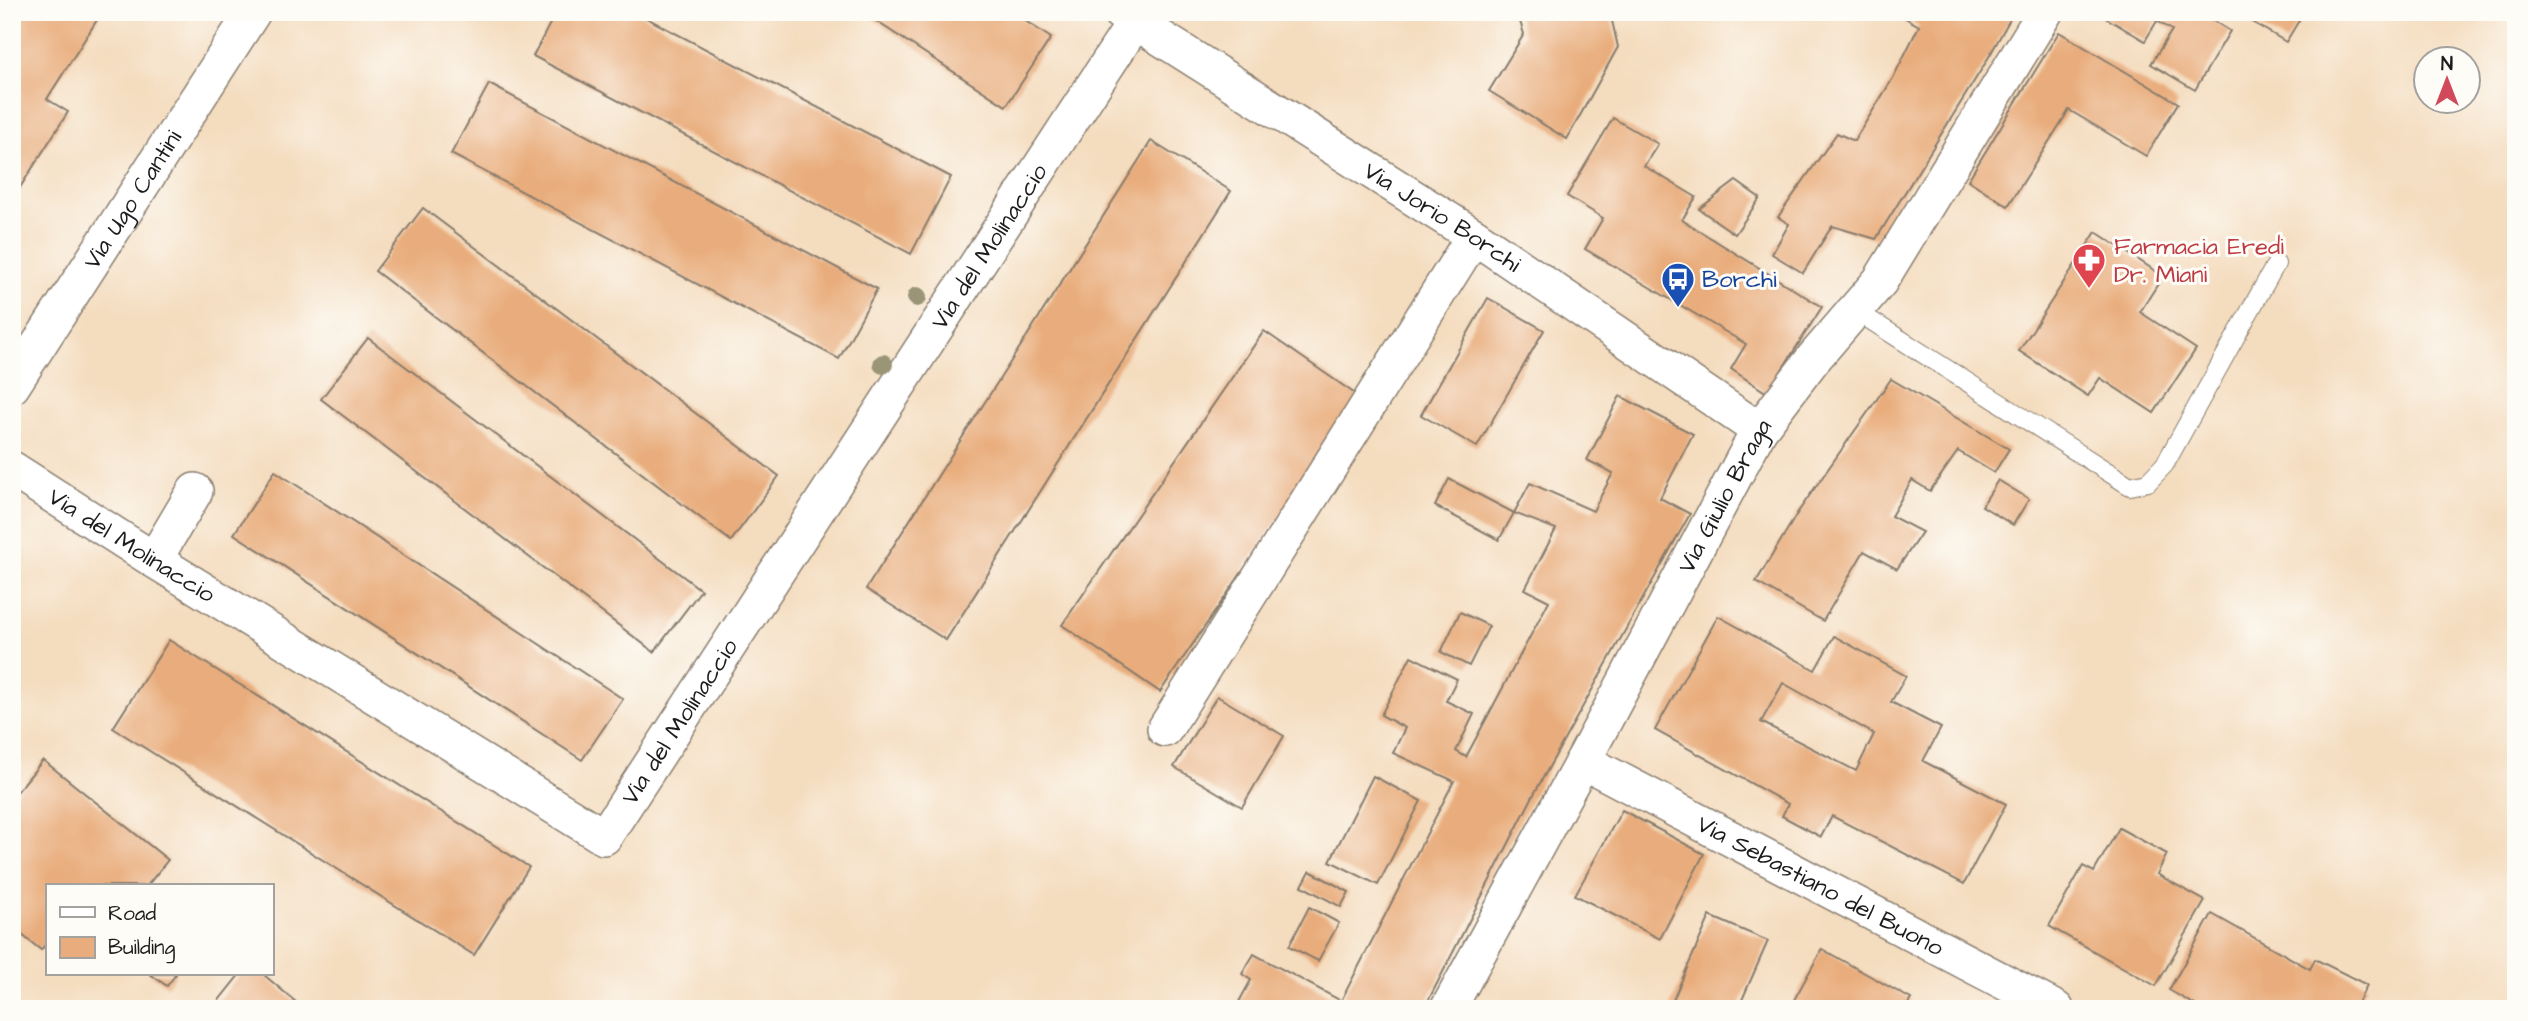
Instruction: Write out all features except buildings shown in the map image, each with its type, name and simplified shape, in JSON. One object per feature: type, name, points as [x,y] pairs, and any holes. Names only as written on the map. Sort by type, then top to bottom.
[{"type":"street","name":"Via Ugo Cantini","points":[[12,386],[253,12]]},
{"type":"street","name":"Via Giulio Braga","points":[[1448,1009],[1759,430],[1813,359],[1880,281],[2045,12]]},
{"type":"street","name":"Via Jorio Borchi","points":[[1128,17],[1474,236],[1759,430]]},
{"type":"street","name":"Via del Molinaccio","points":[[12,469],[154,560],[604,837],[1128,17]]},
{"type":"street","points":[[1166,729],[1474,236]]},
{"type":"street","points":[[154,560],[195,491]]},
{"type":"street","name":"Via Sebastiano del Buono","points":[[1583,761],[2056,1009]]},
{"type":"lane","points":[[1856,312],[2130,486],[2148,482],[2165,464],[2276,264]]},
{"type":"place","name":"Farmacia Eredi Dr. Miani","points":[[2089,290]]},
{"type":"place","name":"Borchi","points":[[1678,309]]}]
